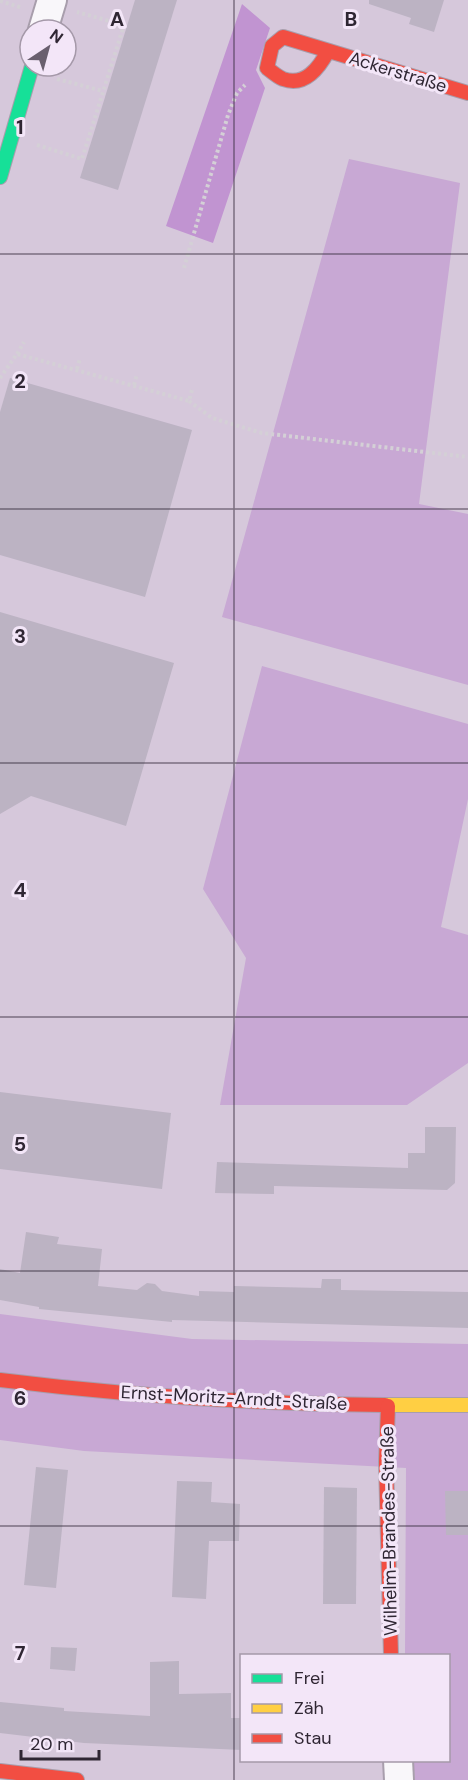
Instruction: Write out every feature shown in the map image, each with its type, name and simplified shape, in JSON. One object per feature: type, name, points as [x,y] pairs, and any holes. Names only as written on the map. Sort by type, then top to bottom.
[{"type":"street","name":"Ackerstraße","points":[[328,51],[318,69],[298,81],[282,79],[267,68],[272,46],[282,37],[468,93]]},
{"type":"street","points":[[0,177],[29,78]]},
{"type":"street","name":"Ernst-Moritz-Arndt-Straße","points":[[0,1380],[159,1396],[388,1406],[468,1405]]},
{"type":"street","name":"Wilhelm-Brandes-Straße","points":[[388,1406],[386,1462],[391,1654]]},
{"type":"street","points":[[398,1762],[399,1780]]},
{"type":"street","points":[[0,1771],[77,1780]]},
{"type":"path","points":[[12,137],[82,159],[124,25],[48,12]]},
{"type":"path","points":[[184,268],[228,115],[237,93],[267,68]]},
{"type":"path","points":[[61,78],[103,91]]},
{"type":"path","points":[[0,378],[24,342]]},
{"type":"path","points":[[17,354],[189,401],[212,418],[262,433],[468,457]]},
{"type":"path","points":[[76,369],[80,358]]},
{"type":"path","points":[[134,385],[137,374]]},
{"type":"path","points":[[189,401],[192,390]]},
{"type":"shaded area","points":[[242,4],[270,28],[256,70],[265,88],[213,243],[166,226]]},
{"type":"shaded area","points":[[349,159],[460,183],[419,504],[468,514],[468,685],[222,617]]},
{"type":"shaded area","points":[[262,666],[468,724],[468,799],[441,927],[468,935],[468,1063],[407,1105],[220,1105],[246,958],[203,889]]},
{"type":"shaded area","points":[[0,1314],[192,1339],[468,1344],[468,1780],[415,1780],[413,1762],[450,1762],[450,1654],[405,1654],[406,1468],[84,1451],[0,1440]]},
{"type":"building","points":[[135,0],[177,0],[118,190],[80,178]]},
{"type":"building","points":[[369,0],[444,0],[434,32],[409,24],[411,18],[369,4]]},
{"type":"building","points":[[10,378],[192,430],[145,597],[0,555],[0,412]]},
{"type":"building","points":[[0,612],[174,663],[126,826],[31,796],[0,814]]},
{"type":"building","points":[[0,1092],[171,1113],[162,1189],[0,1169]]},
{"type":"building","points":[[425,1127],[456,1127],[455,1183],[447,1190],[274,1186],[274,1194],[215,1193],[217,1162],[408,1168],[408,1153],[425,1153]]},
{"type":"building","points":[[26,1232],[59,1237],[57,1244],[102,1249],[98,1286],[137,1290],[147,1283],[155,1284],[162,1291],[199,1296],[199,1291],[234,1292],[234,1286],[321,1288],[322,1279],[341,1279],[341,1290],[468,1292],[468,1328],[172,1320],[172,1322],[39,1309],[39,1307],[0,1300],[0,1269],[20,1273]]},
{"type":"building","points":[[36,1467],[68,1470],[56,1588],[24,1585]]},
{"type":"building","points":[[177,1481],[212,1482],[211,1502],[240,1504],[239,1541],[209,1541],[206,1599],[172,1597]]},
{"type":"building","points":[[324,1487],[357,1488],[356,1604],[323,1604]]},
{"type":"building","points":[[445,1491],[468,1491],[468,1535],[446,1535]]},
{"type":"building","points":[[51,1647],[77,1648],[75,1671],[50,1669]]},
{"type":"building","points":[[179,1661],[179,1694],[231,1693],[231,1718],[240,1718],[240,1750],[84,1743],[0,1733],[0,1702],[64,1708],[64,1711],[150,1716],[150,1662]]},
{"type":"traffic: fast","points":[[0,177],[29,78]]},
{"type":"traffic: slow","points":[[385,1405],[468,1405]]},
{"type":"traffic: jam","points":[[328,51],[316,69],[305,78],[298,80],[283,79],[267,68],[272,46],[283,37],[468,93]]},
{"type":"traffic: jam","points":[[0,1380],[96,1391],[192,1398],[385,1405]]},
{"type":"traffic: jam","points":[[388,1406],[386,1462],[391,1654]]},
{"type":"traffic: jam","points":[[0,1771],[77,1780]]}]
